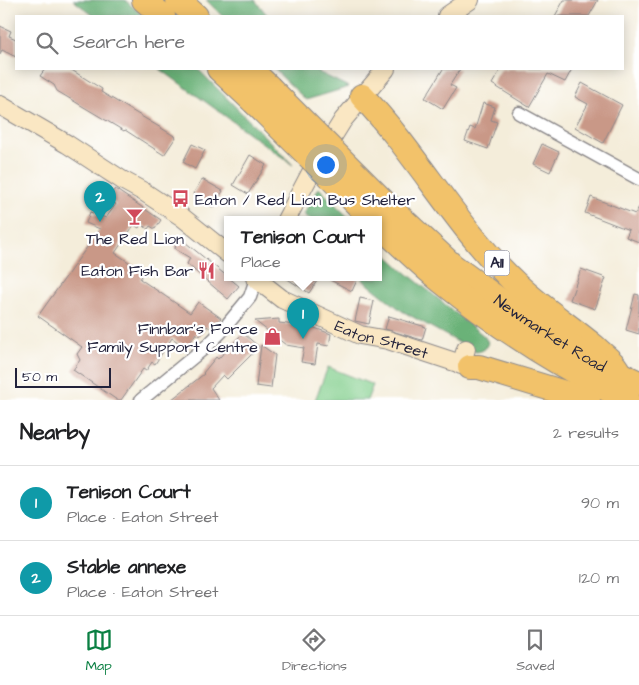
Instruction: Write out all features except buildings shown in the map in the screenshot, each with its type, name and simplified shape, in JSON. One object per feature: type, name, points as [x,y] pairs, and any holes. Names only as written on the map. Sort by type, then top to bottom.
[{"type":"highway","points":[[144,0],[162,15]]},
{"type":"highway","points":[[178,0],[195,15]]},
{"type":"highway","name":"Newmarket Road","points":[[221,70],[262,95],[377,216]]},
{"type":"highway","name":"Newmarket Road","points":[[250,70],[262,95]]},
{"type":"highway","name":"A11","points":[[362,96],[394,132],[482,247],[523,290],[574,329],[629,379]]},
{"type":"highway","name":"Newmarket Road","points":[[382,219],[453,266],[542,329],[599,364],[629,379]]},
{"type":"highway","name":"Newmarket Road","points":[[382,221],[440,280],[520,338],[594,383],[628,400]]},
{"type":"highway","points":[[466,360],[479,367],[588,400]]},
{"type":"street","points":[[448,15],[470,0]]},
{"type":"street","points":[[288,216],[334,134],[362,96],[385,70]]},
{"type":"street","points":[[0,106],[62,141],[144,192],[182,218],[224,251]]},
{"type":"street","points":[[519,113],[639,179]]},
{"type":"street","points":[[141,400],[221,332],[250,297],[255,281]]},
{"type":"street","name":"Eaton Street","points":[[260,281],[282,299],[360,334],[466,360]]},
{"type":"green space","points":[[73,0],[125,0],[142,15],[93,15]]},
{"type":"green space","points":[[206,0],[255,0],[267,15],[221,15]]},
{"type":"green space","points":[[161,70],[199,70],[293,165]]},
{"type":"green space","points":[[275,70],[314,70],[349,87],[306,100]]},
{"type":"green space","points":[[319,188],[347,216],[305,216],[303,214]]},
{"type":"green space","points":[[382,251],[484,336],[488,342],[486,348],[476,352],[402,311],[364,281],[382,281]]},
{"type":"green space","points":[[328,367],[373,385],[367,400],[315,400]]},
{"type":"place","name":"Eaton / Red Lion Bus Shelter","points":[[181,199]]},
{"type":"place","name":"The Red Lion","points":[[135,217]]},
{"type":"place","name":"Stable annexe","points":[[100,222]]},
{"type":"place","name":"Eaton Fish Bar","points":[[207,270]]},
{"type":"place","name":"Finnbar’s Force Family Support Centre","points":[[272,337]]},
{"type":"place","name":"Tenison Court","points":[[303,339]]}]
